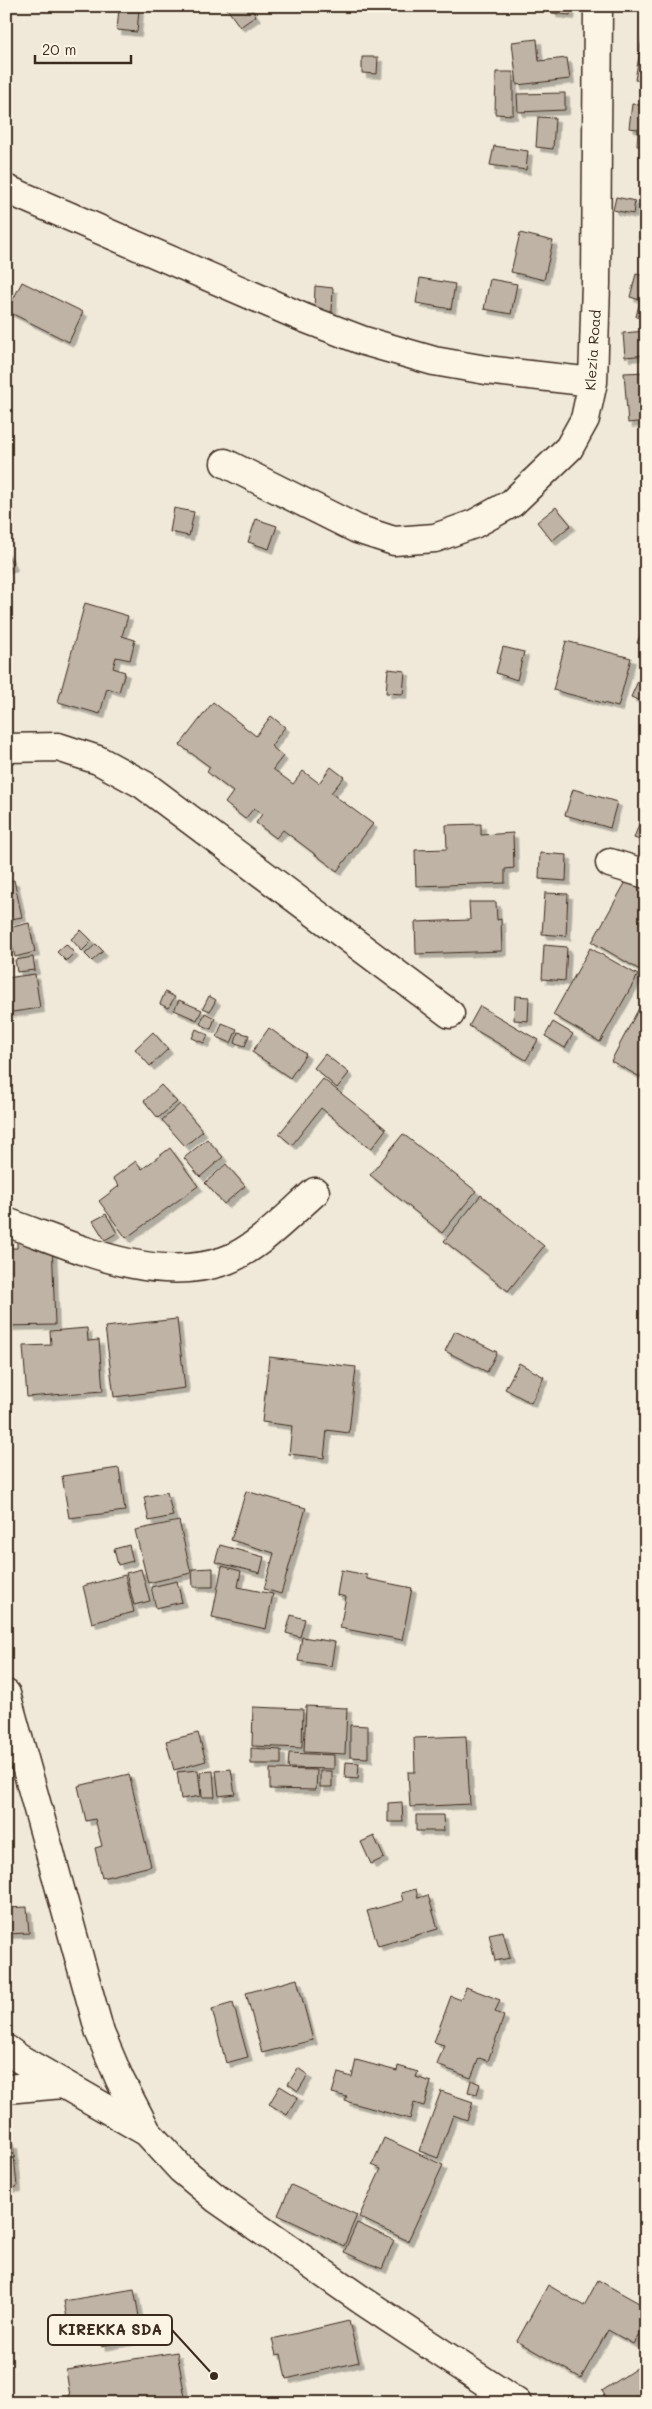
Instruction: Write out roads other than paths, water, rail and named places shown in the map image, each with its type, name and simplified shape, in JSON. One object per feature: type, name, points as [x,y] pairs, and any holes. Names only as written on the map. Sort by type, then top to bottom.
[{"type":"street","name":"Klezia Road","points":[[225,463],[357,529],[394,541],[435,538],[474,524],[512,503],[545,473],[568,448],[585,419],[593,382],[596,284],[598,6]]},
{"type":"street","points":[[6,189],[304,318],[364,341],[434,361],[486,370],[593,382]]},
{"type":"street","points":[[6,748],[58,748],[98,760],[144,785],[450,1014]]},
{"type":"street","points":[[610,863],[646,874]]},
{"type":"street","points":[[6,1222],[121,1261],[160,1268],[192,1268],[226,1261],[257,1242],[315,1192]]},
{"type":"street","points":[[6,1694],[100,2033],[120,2080],[147,2132],[181,2169],[217,2199],[363,2301],[517,2403]]},
{"type":"street","points":[[6,2048],[63,2084],[147,2132]]},
{"type":"street","points":[[6,2089],[63,2084]]},
{"type":"place","name":"KIREKKA SDA","points":[[214,2376]]}]
